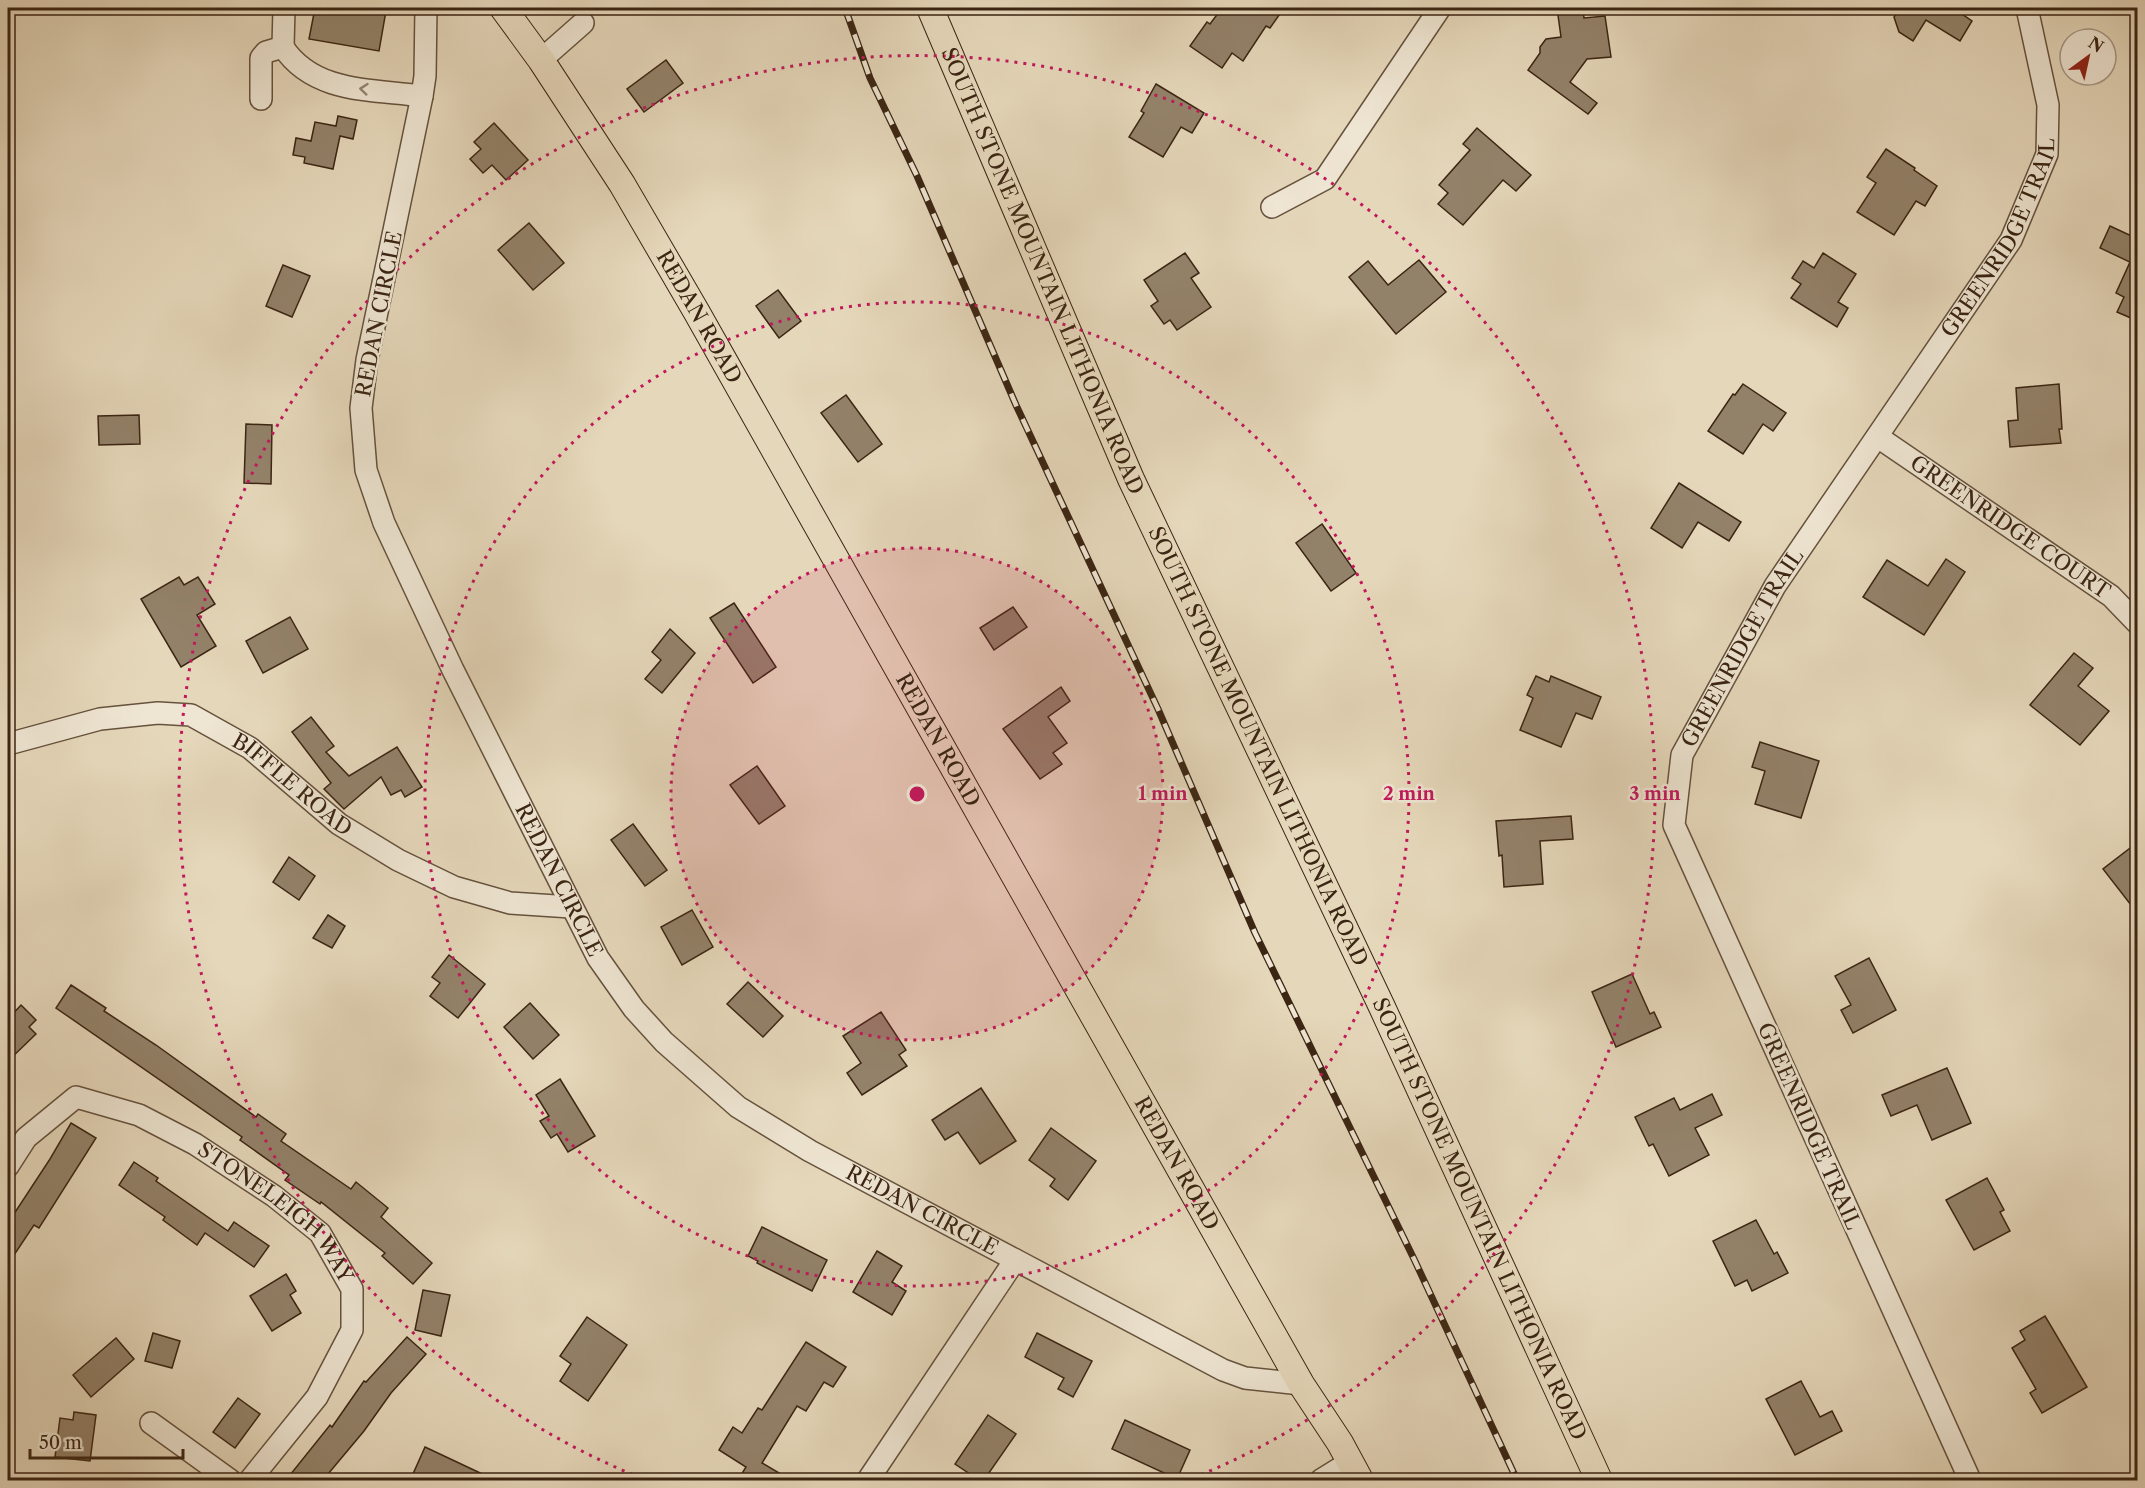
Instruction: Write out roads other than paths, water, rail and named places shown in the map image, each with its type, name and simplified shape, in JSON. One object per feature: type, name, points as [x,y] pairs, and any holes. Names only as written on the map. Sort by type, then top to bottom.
[{"type":"main road","name":"REDAN ROAD","points":[[503,8],[541,60],[622,184],[696,311],[1301,1384],[1340,1443],[1355,1471]]},
{"type":"main road","name":"SOUTH STONE MOUNTAIN LITHONIA ROAD","points":[[930,8],[1131,479],[1382,1007],[1599,1480]]},
{"type":"street","points":[[284,8],[283,47],[292,60],[312,76],[341,87],[422,96]]},
{"type":"street","name":"REDAN CIRCLE","points":[[426,8],[425,76],[422,96],[367,360],[361,408],[366,470],[384,523],[453,670],[598,958],[634,1009],[664,1042],[738,1107],[810,1151],[1223,1370],[1245,1378],[1301,1384]]},
{"type":"street","points":[[1272,207],[1325,179],[1440,8]]},
{"type":"street","name":"GREENRIDGE TRAIL","points":[[1970,1480],[1674,825],[1682,755],[1775,586],[2011,240],[2048,154],[2048,105],[2027,8]]},
{"type":"street","points":[[541,60],[583,23]]},
{"type":"street","points":[[261,99],[261,58],[266,52],[283,47]]},
{"type":"street","name":"GREENRIDGE COURT","points":[[1878,437],[2111,596],[2138,624]]},
{"type":"street","name":"BIFFLE ROAD","points":[[8,744],[100,719],[159,713],[191,715],[250,748],[339,824],[398,860],[453,887],[510,903],[571,907]]},
{"type":"street","name":"STONELEIGH WAY","points":[[8,1166],[26,1138],[76,1097],[139,1115],[195,1144],[274,1196],[320,1233],[352,1289],[352,1330],[317,1397],[250,1480]]},
{"type":"street","points":[[867,1480],[1015,1260]]},
{"type":"street","points":[[151,1423],[230,1480]]},
{"type":"street","points":[[1321,1480],[1355,1471]]},
{"type":"railway","points":[[845,8],[870,78],[917,176],[1016,405],[1158,709],[1255,933],[1414,1259],[1517,1480]]}]
